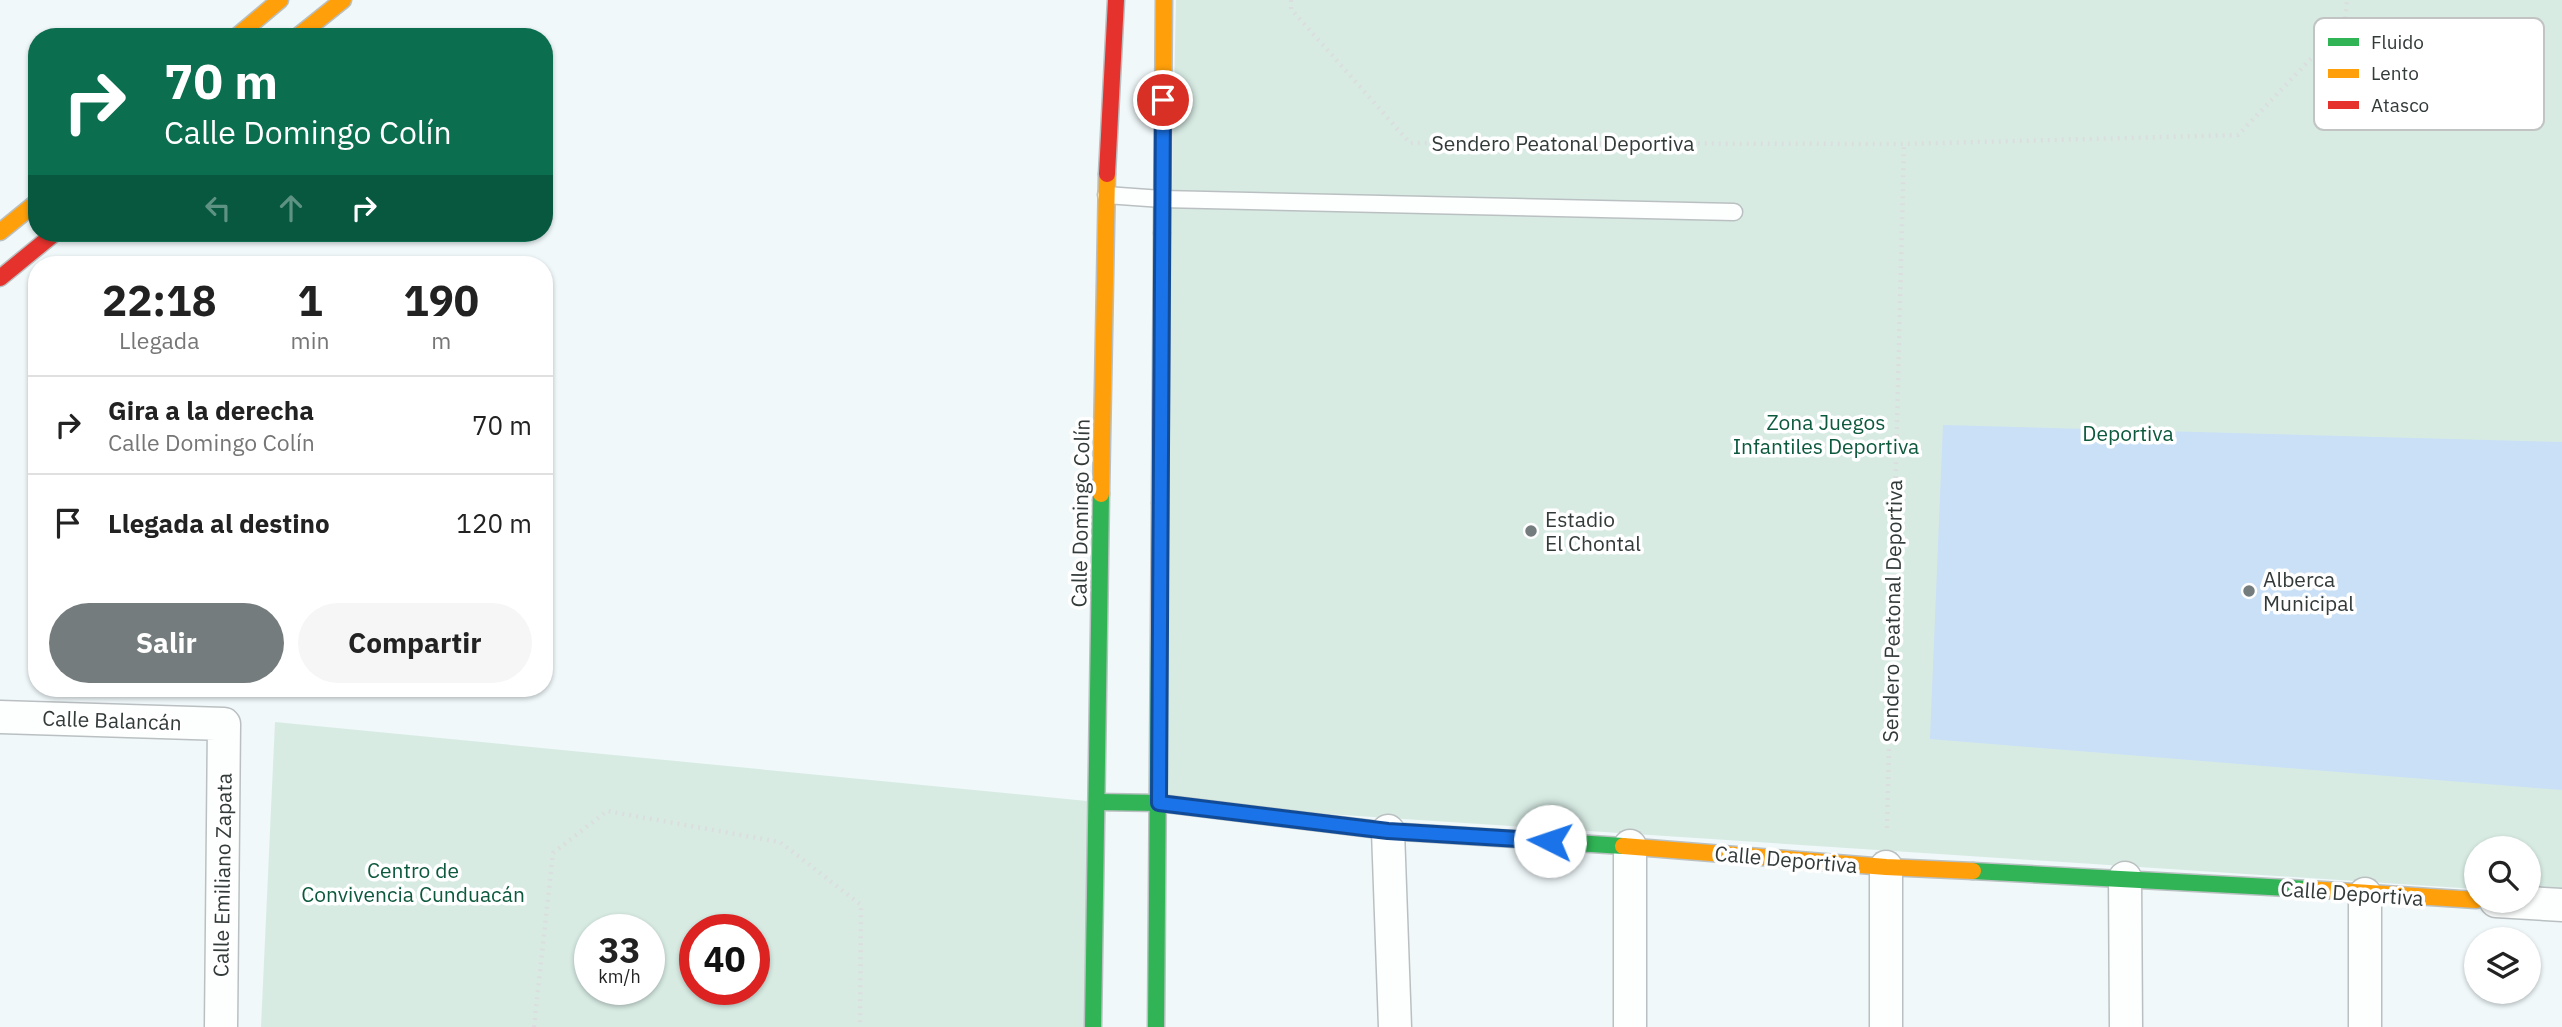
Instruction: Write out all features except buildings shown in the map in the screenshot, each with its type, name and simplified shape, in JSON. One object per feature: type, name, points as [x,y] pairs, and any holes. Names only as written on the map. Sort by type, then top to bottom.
[{"type":"street","points":[[247,28],[280,0]]},
{"type":"street","points":[[308,28],[342,0]]},
{"type":"street","name":"Calle Domingo Colín","points":[[1093,1027],[1106,195],[1116,0]]},
{"type":"street","points":[[1156,1027],[1164,0]]},
{"type":"street","points":[[0,232],[28,209]]},
{"type":"street","points":[[0,278],[44,242]]},
{"type":"street","name":"Calle Balancán","points":[[0,717],[224,724]]},
{"type":"street","name":"Calle Emiliano Zapata","points":[[221,1027],[224,724]]},
{"type":"street","name":"Calle Deportiva","points":[[1097,802],[1159,803],[1388,831],[1630,846],[1886,867],[2125,878],[2464,899]]},
{"type":"street","points":[[1388,831],[1395,1027]]},
{"type":"street","points":[[1630,846],[1630,1027]]},
{"type":"street","points":[[1885,1027],[1886,867]]},
{"type":"street","points":[[2125,878],[2126,1027]]},
{"type":"street","points":[[2365,894],[2365,1027]]},
{"type":"street","points":[[2541,904],[2562,905]]},
{"type":"lane","points":[[1106,195],[1162,199],[1734,212]]},
{"type":"path","name":"Sendero Peatonal Deportiva","points":[[1292,0],[1291,9],[1410,143],[1904,144],[2238,135],[2314,56]]},
{"type":"path","name":"Sendero Peatonal Deportiva","points":[[2346,18],[2347,0]]},
{"type":"path","name":"Sendero Peatonal Deportiva","points":[[1886,867],[1904,144]]},
{"type":"path","points":[[534,1027],[553,853],[607,811],[780,842],[860,905],[860,1027]]},
{"type":"green space","name":"Deportiva","points":[[1176,0],[2562,0],[2562,895],[2541,893],[2541,836],[2464,836],[2464,888],[1159,803]]},
{"type":"green space","name":"Centro de Convivencia Cunduacán","points":[[275,722],[1097,802],[1092,1027],[261,1027]]},
{"type":"water","name":"Alberca Municipal","points":[[1943,425],[2562,442],[2562,790],[1930,739]]},
{"type":"traffic: fast","points":[[1093,1027],[1101,494]]},
{"type":"traffic: fast","points":[[1156,1027],[1160,503]]},
{"type":"traffic: fast","points":[[1097,802],[1159,803],[1388,831],[1623,846]]},
{"type":"traffic: fast","points":[[1973,871],[2308,889]]},
{"type":"traffic: slow","points":[[247,28],[280,0]]},
{"type":"traffic: slow","points":[[308,28],[343,0]]},
{"type":"traffic: slow","points":[[1162,233],[1164,0]]},
{"type":"traffic: slow","points":[[1101,494],[1107,174]]},
{"type":"traffic: slow","points":[[0,232],[28,209]]},
{"type":"traffic: slow","points":[[1623,846],[1886,867],[1973,871]]},
{"type":"traffic: slow","points":[[2308,889],[2464,899]]},
{"type":"traffic: jam","points":[[1107,174],[1116,0]]},
{"type":"traffic: jam","points":[[1160,503],[1162,233]]},
{"type":"traffic: jam","points":[[0,278],[44,242]]},
{"type":"place","name":"Estadio El Chontal","points":[[1531,531]]},
{"type":"place","name":"Alberca Municipal","points":[[2249,591]]},
{"type":"route","points":[[1163,100],[1159,803],[1388,831],[1550,841]]},
{"type":"park label","name":"Zona Juegos Infantiles Deportiva","points":[[1826,434]]}]
